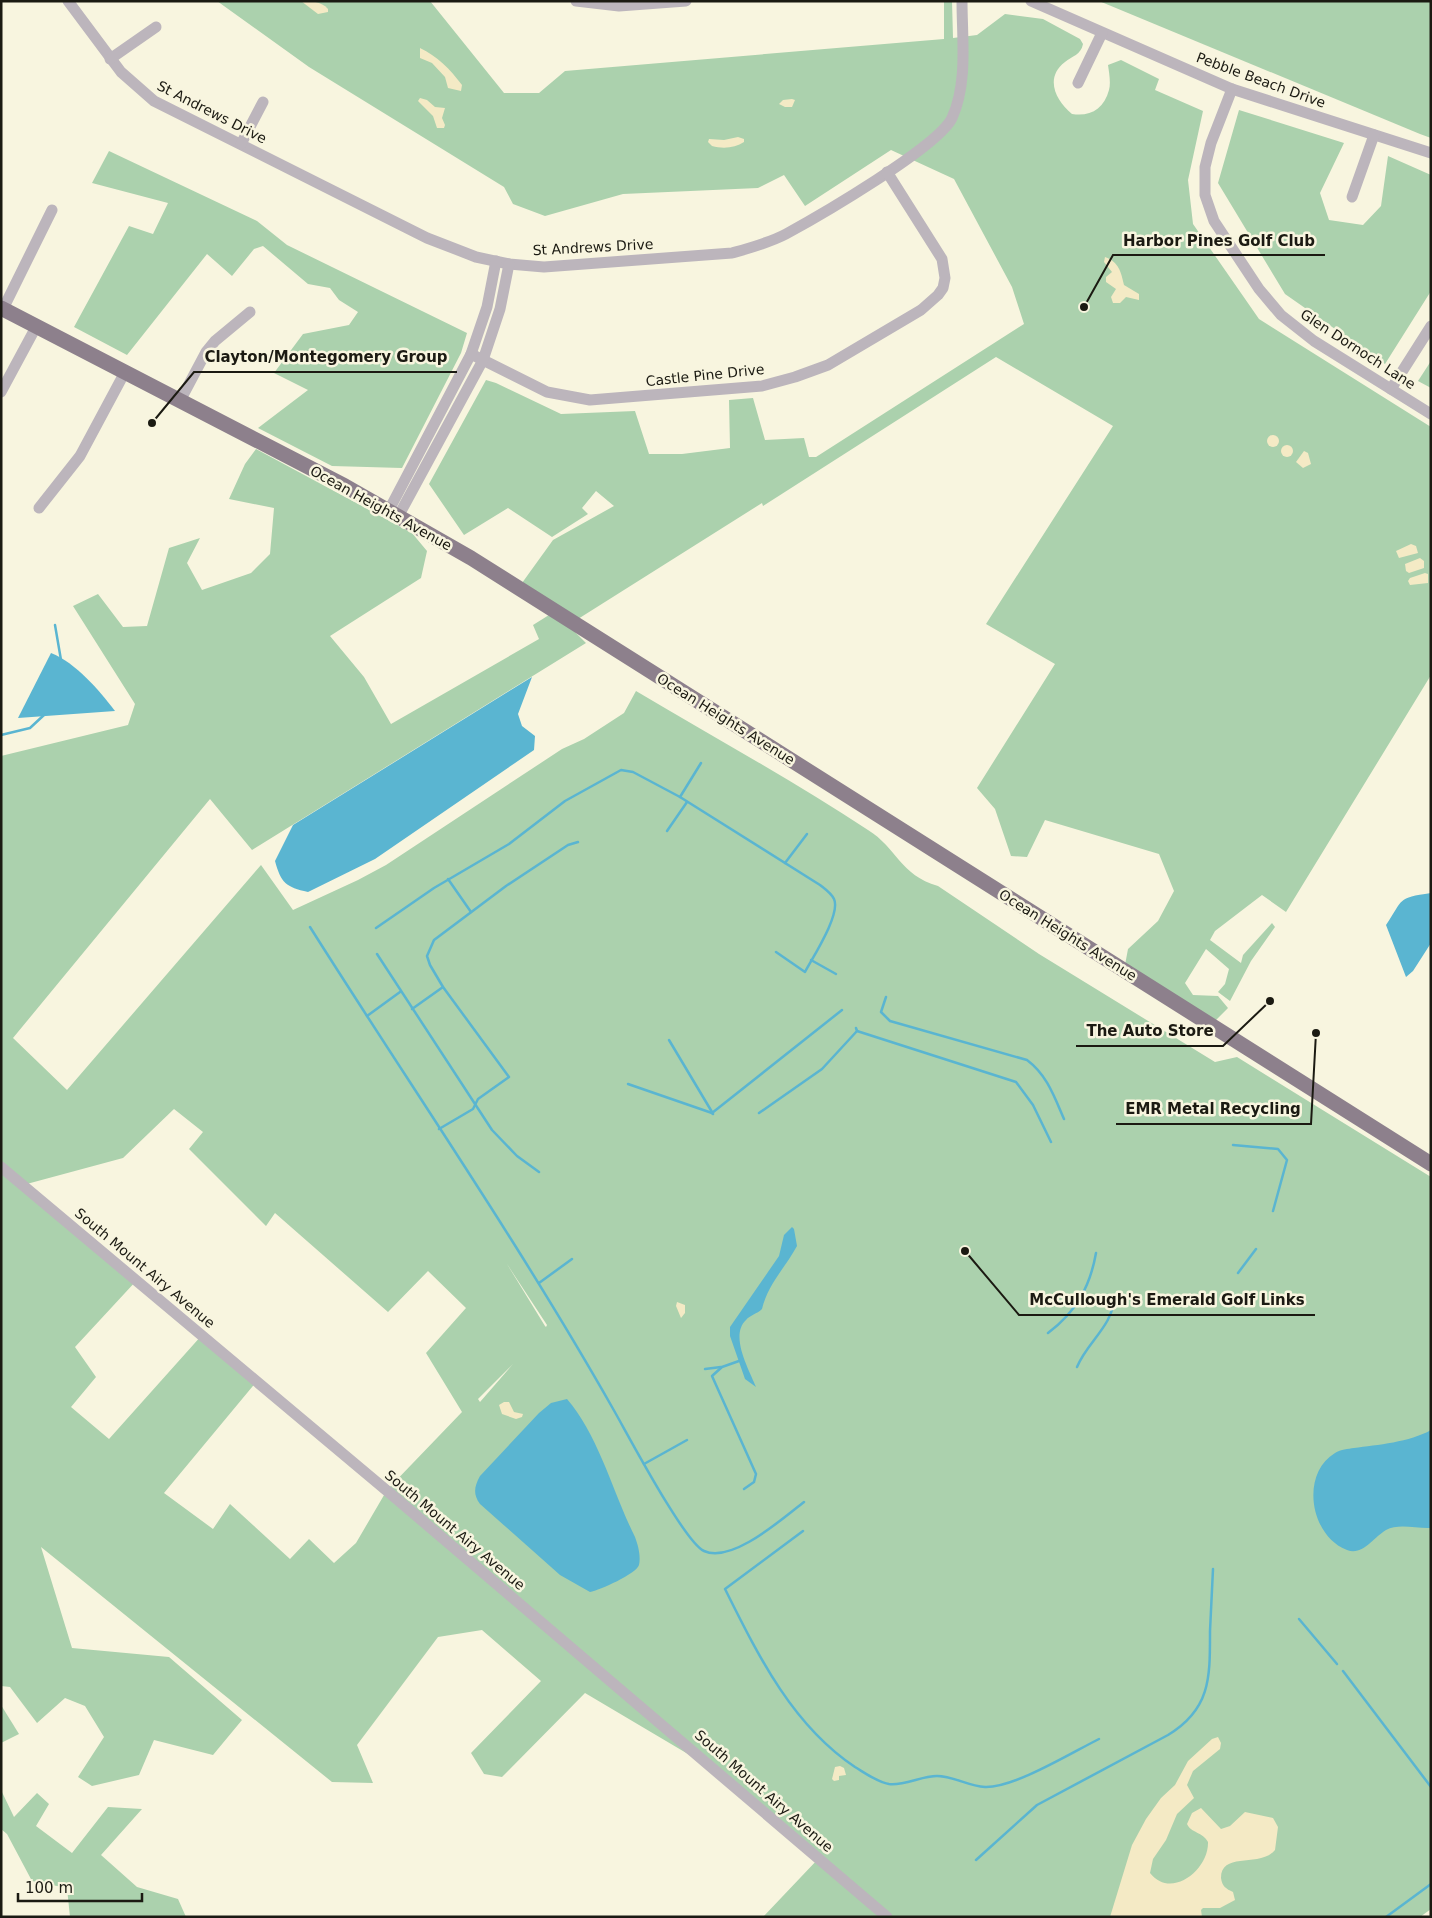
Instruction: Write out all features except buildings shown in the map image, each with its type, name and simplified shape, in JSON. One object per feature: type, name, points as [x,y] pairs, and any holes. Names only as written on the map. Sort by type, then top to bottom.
[{"type":"main road","name":"Ocean Heights Avenue","points":[[2,309],[394,512],[727,718],[1431,1164]]},
{"type":"street","name":"St Andrews Drive","points":[[68,1],[110,59],[132,84],[154,101],[426,238],[467,254],[509,264],[544,267],[592,265],[741,250],[785,235],[887,172],[935,139],[951,119],[957,106],[961,78],[962,1]]},
{"type":"street","points":[[576,1],[619,6],[686,1]]},
{"type":"street","name":"Pebble Beach Drive","points":[[1031,1],[1232,89],[1431,153]]},
{"type":"street","points":[[110,59],[156,26]]},
{"type":"street","points":[[1078,83],[1102,33]]},
{"type":"street","name":"Glen Dornoch Lane","points":[[1232,89],[1211,143],[1205,167],[1205,195],[1214,221],[1259,289],[1281,315],[1314,341],[1431,414]]},
{"type":"street","points":[[241,144],[263,102]]},
{"type":"street","points":[[1352,197],[1374,135]]},
{"type":"street","name":"Castle Pine Drive","points":[[471,354],[547,392],[578,399],[602,400],[762,386],[814,371],[841,359],[921,310],[943,288],[945,278],[942,259],[887,172]]},
{"type":"street","points":[[2,309],[52,210]]},
{"type":"street","points":[[394,512],[471,354],[487,307],[496,261]]},
{"type":"street","points":[[394,512],[483,360],[500,309],[509,264]]},
{"type":"street","points":[[180,401],[206,352],[215,341],[250,312]]},
{"type":"street","points":[[1,392],[36,326]]},
{"type":"street","points":[[1391,389],[1431,326]]},
{"type":"street","points":[[39,508],[80,456],[125,372]]},
{"type":"street","name":"South Mount Airy Avenue","points":[[1,1168],[385,1489],[887,1917]]},
{"type":"green space","points":[[217,1],[430,1],[504,93],[539,93],[565,71],[944,39],[944,1],[952,1],[953,38],[977,35],[1005,14],[1043,19],[1080,39],[1083,44],[1082,48],[1059,68],[1054,82],[1057,96],[1072,114],[1090,113],[1100,107],[1107,97],[1110,87],[1108,65],[1121,60],[1159,79],[1155,90],[1203,111],[1188,180],[1193,224],[1259,319],[1431,427],[1431,675],[1286,912],[1262,895],[1215,931],[1210,940],[1241,963],[1243,955],[1272,923],[1275,927],[1251,961],[1230,1001],[1218,992],[1225,984],[1229,969],[1206,949],[1185,983],[1193,995],[1218,996],[1228,1008],[1215,1021],[1125,965],[1128,949],[1158,921],[1174,891],[1159,854],[1045,820],[1027,857],[1011,856],[995,809],[977,788],[1055,664],[986,624],[1113,426],[996,357],[763,506],[762,503],[578,619],[522,583],[553,540],[614,506],[596,491],[582,508],[588,514],[552,537],[508,508],[464,535],[429,484],[486,380],[561,414],[635,411],[649,454],[682,454],[730,448],[729,400],[753,398],[765,440],[804,438],[809,457],[816,457],[1024,324],[1012,287],[954,179],[891,150],[805,206],[784,175],[758,188],[623,194],[545,216],[513,204],[504,187],[309,67]]},
{"type":"green space","points":[[1099,1],[1431,1],[1431,138],[1420,134]]},
{"type":"green space","points":[[1239,110],[1344,143],[1320,193],[1329,220],[1363,225],[1381,206],[1388,156],[1431,175],[1431,291],[1385,364],[1285,294],[1218,183]]},
{"type":"green space","points":[[109,151],[257,221],[287,245],[467,333],[461,353],[402,468],[332,466],[258,428],[308,390],[274,373],[303,334],[349,325],[358,312],[339,300],[330,288],[308,284],[263,246],[254,249],[232,276],[207,254],[127,355],[74,327],[129,226],[153,234],[168,203],[92,183]]},
{"type":"green space","points":[[1431,361],[1431,388],[1418,381]]},
{"type":"green space","points":[[256,449],[412,533],[427,551],[421,578],[330,636],[364,677],[391,724],[539,639],[533,625],[549,615],[572,629],[586,643],[252,850],[210,799],[13,1038],[67,1090],[261,865],[293,910],[358,880],[386,865],[562,749],[584,739],[624,713],[636,691],[811,794],[878,837],[915,875],[938,886],[1039,954],[1215,1062],[1237,1057],[1431,1177],[1431,1909],[1420,1917],[763,1917],[819,1858],[720,1773],[585,1693],[502,1777],[484,1774],[471,1753],[541,1681],[482,1630],[438,1637],[357,1745],[373,1783],[332,1782],[41,1547],[72,1648],[169,1657],[242,1720],[213,1755],[154,1740],[139,1775],[92,1786],[78,1777],[104,1737],[85,1706],[65,1698],[37,1723],[10,1687],[1,1686],[1,756],[128,725],[135,704],[73,606],[98,594],[123,627],[147,626],[169,548],[200,538],[187,563],[202,590],[251,573],[270,554],[274,508],[229,499],[245,464]],"holes":[[[174,1109],[203,1132],[189,1149],[266,1226],[275,1213],[388,1312],[428,1271],[466,1308],[426,1353],[462,1412],[387,1490],[356,1543],[334,1563],[309,1539],[290,1559],[230,1504],[213,1529],[164,1493],[257,1381],[202,1335],[109,1439],[71,1407],[96,1377],[75,1347],[137,1280],[23,1185],[123,1158]],[[507,1264],[547,1325],[546,1327],[545,1326]],[[513,1364],[480,1402],[478,1399]]]},
{"type":"green space","points":[[1,1705],[19,1734],[1,1743]]},
{"type":"green space","points":[[1,1790],[14,1817],[37,1793],[49,1804],[36,1826],[72,1853],[108,1807],[142,1809],[101,1855],[137,1887],[178,1899],[186,1917],[70,1917],[67,1888],[32,1881],[7,1834],[1,1829]]},
{"type":"sand","points":[[301,1],[319,3],[328,9],[328,12],[318,14]]},
{"type":"sand","points":[[420,48],[438,59],[448,68],[462,85],[461,91],[448,88],[445,77],[432,63],[420,58]]},
{"type":"sand","points":[[420,98],[427,100],[435,107],[445,108],[442,118],[445,125],[444,128],[437,128],[433,116],[418,101]]},
{"type":"sand","points":[[783,100],[795,100],[792,107],[785,107],[779,104]]},
{"type":"sand","points":[[738,137],[744,139],[744,142],[737,146],[712,146],[708,142],[709,139],[724,140]]},
{"type":"sand","points":[[1105,257],[1116,265],[1124,285],[1139,294],[1139,300],[1126,297],[1120,303],[1113,303],[1111,297],[1116,289],[1106,282],[1106,277],[1112,272],[1104,262]]},
{"type":"sand","points":[[1275,435],[1278,436],[1278,446],[1271,447],[1268,446],[1267,439],[1268,436]]},
{"type":"sand","points":[[1285,445],[1289,445],[1293,451],[1289,457],[1285,457],[1281,453],[1281,449]]},
{"type":"sand","points":[[1304,451],[1308,453],[1311,464],[1303,468],[1296,462]]},
{"type":"sand","points":[[1411,544],[1416,546],[1418,553],[1399,558],[1396,551]]},
{"type":"sand","points":[[1420,558],[1424,561],[1424,568],[1409,573],[1406,571],[1405,564]]},
{"type":"sand","points":[[1425,573],[1428,574],[1428,583],[1410,585],[1408,581],[1410,578]]},
{"type":"sand","points":[[677,1302],[685,1305],[685,1313],[681,1318],[676,1306]]},
{"type":"sand","points":[[509,1402],[514,1412],[523,1414],[522,1417],[516,1419],[502,1414],[499,1405]]},
{"type":"sand","points":[[1218,1737],[1221,1743],[1220,1749],[1193,1771],[1187,1785],[1194,1798],[1177,1814],[1166,1840],[1153,1859],[1150,1873],[1159,1881],[1168,1883],[1178,1882],[1196,1871],[1207,1852],[1208,1842],[1187,1824],[1192,1813],[1201,1808],[1221,1829],[1230,1826],[1245,1812],[1273,1818],[1278,1827],[1275,1850],[1260,1858],[1227,1865],[1223,1870],[1222,1883],[1228,1890],[1233,1892],[1235,1900],[1220,1908],[1203,1908],[1201,1910],[1202,1917],[1110,1917],[1132,1845],[1146,1819],[1161,1798],[1175,1785],[1188,1761],[1212,1739]]},
{"type":"sand","points":[[840,1766],[844,1768],[846,1775],[839,1776],[839,1780],[834,1781],[832,1779],[835,1767]]},
{"type":"water","points":[[51,653],[78,670],[115,711],[18,718]]},
{"type":"water","points":[[532,677],[518,714],[522,726],[535,736],[534,750],[375,859],[308,892],[289,886],[282,879],[275,861],[293,825]]},
{"type":"water","points":[[1431,893],[1431,943],[1413,971],[1406,977],[1386,925],[1406,898]]},
{"type":"water","points":[[792,1227],[797,1246],[768,1292],[762,1309],[748,1318],[741,1327],[740,1344],[742,1354],[756,1387],[745,1379],[730,1336],[730,1327],[779,1256],[784,1235]]},
{"type":"water","points":[[567,1399],[597,1447],[635,1537],[640,1562],[636,1569],[625,1577],[590,1592],[560,1575],[480,1504],[475,1494],[476,1484],[480,1476],[539,1413],[551,1403]]},
{"type":"water","points":[[1431,1430],[1431,1528],[1391,1528],[1368,1545],[1353,1551],[1334,1543],[1318,1519],[1314,1504],[1314,1489],[1317,1475],[1324,1463],[1335,1453],[1342,1450],[1403,1440]]},
{"type":"waterway","points":[[55,625],[61,660]]},
{"type":"waterway","points":[[1,735],[30,728],[44,715]]},
{"type":"waterway","points":[[680,797],[701,763]]},
{"type":"waterway","points":[[376,928],[434,888],[509,844],[565,801],[621,770],[633,772],[680,797],[828,891],[834,899],[834,915],[825,936],[805,972],[776,952]]},
{"type":"waterway","points":[[667,831],[687,802]]},
{"type":"waterway","points":[[785,863],[807,834]]},
{"type":"waterway","points":[[439,1129],[473,1109],[478,1099],[509,1077],[443,987],[430,965],[427,956],[434,940],[506,886],[568,845],[578,842]]},
{"type":"waterway","points":[[448,879],[471,912]]},
{"type":"waterway","points":[[310,927],[540,1285],[656,1485],[683,1528],[695,1543],[704,1551],[715,1553],[728,1551],[771,1528],[804,1502]]},
{"type":"waterway","points":[[377,954],[492,1130],[517,1156],[539,1172]]},
{"type":"waterway","points":[[811,960],[836,974]]},
{"type":"waterway","points":[[412,1009],[443,987]]},
{"type":"waterway","points":[[367,1016],[400,992]]},
{"type":"waterway","points":[[886,997],[881,1012],[890,1021],[1027,1060],[1045,1079],[1064,1119]]},
{"type":"waterway","points":[[713,1114],[842,1010]]},
{"type":"waterway","points":[[759,1113],[822,1069],[857,1031],[856,1028]]},
{"type":"waterway","points":[[857,1031],[1016,1082],[1033,1105],[1051,1142]]},
{"type":"waterway","points":[[669,1040],[712,1112]]},
{"type":"waterway","points":[[628,1084],[712,1113]]},
{"type":"waterway","points":[[1233,1145],[1278,1149],[1287,1160],[1273,1211]]},
{"type":"waterway","points":[[1238,1273],[1256,1249]]},
{"type":"waterway","points":[[1048,1333],[1058,1325],[1080,1298],[1090,1277],[1096,1253]]},
{"type":"waterway","points":[[539,1283],[572,1259]]},
{"type":"waterway","points":[[1077,1367],[1109,1317],[1113,1308],[1114,1298]]},
{"type":"waterway","points":[[739,1361],[722,1367],[712,1376],[756,1474],[754,1482],[744,1489]]},
{"type":"waterway","points":[[705,1369],[721,1367]]},
{"type":"waterway","points":[[644,1464],[687,1440]]},
{"type":"waterway","points":[[803,1531],[725,1589],[750,1639],[795,1710],[813,1731],[855,1767],[889,1784],[901,1784],[937,1776],[973,1785],[997,1786],[1042,1769],[1099,1739]]},
{"type":"waterway","points":[[976,1860],[1037,1805],[1168,1735],[1193,1714],[1200,1703],[1208,1677],[1213,1569]]},
{"type":"waterway","points":[[1299,1619],[1337,1664]]},
{"type":"waterway","points":[[1343,1671],[1431,1787]]},
{"type":"waterway","points":[[1386,1917],[1431,1884]]},
{"type":"place","name":"Harbor Pines Golf Club","points":[[1084,307]]},
{"type":"place","name":"Clayton/Montegomery Group","points":[[152,423]]},
{"type":"place","name":"The Auto Store","points":[[1270,1001]]},
{"type":"place","name":"EMR Metal Recycling","points":[[1316,1033]]},
{"type":"place","name":"McCullough's Emerald Golf Links","points":[[965,1251]]}]
